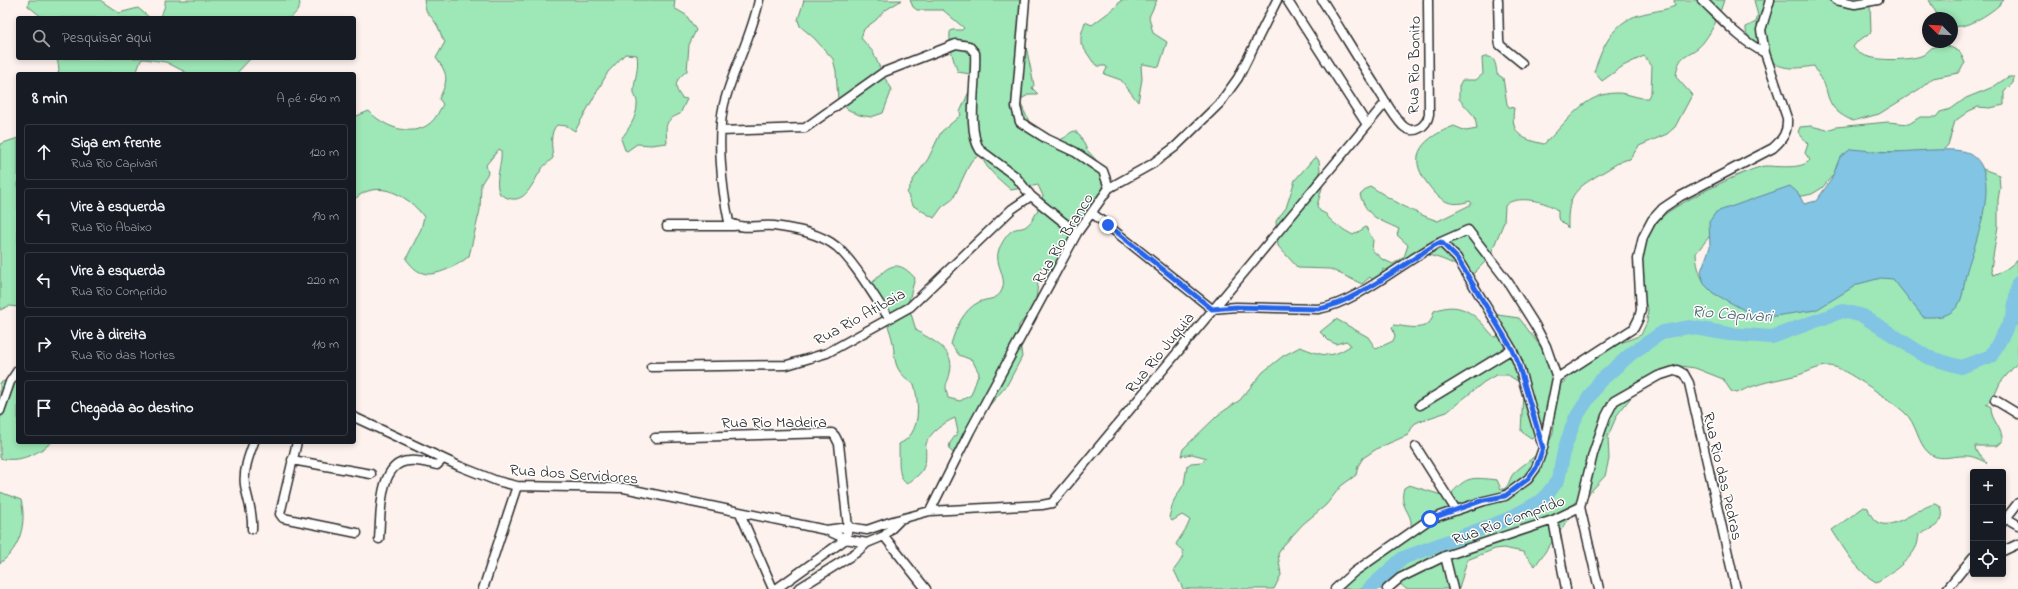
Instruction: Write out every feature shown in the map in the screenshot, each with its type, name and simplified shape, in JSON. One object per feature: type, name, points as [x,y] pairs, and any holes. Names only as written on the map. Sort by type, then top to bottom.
[{"type":"street","points":[[734,226],[729,222],[725,203],[720,131],[725,103],[751,32],[759,0]]},
{"type":"street","points":[[1025,0],[1016,107],[1020,122],[1047,139],[1075,152],[1104,171],[1109,188]]},
{"type":"street","name":"Rua Rio Branco","points":[[930,511],[970,431],[1077,233],[1109,188],[1152,164],[1175,147],[1220,103],[1238,78],[1277,0]]},
{"type":"street","points":[[1287,0],[1366,123]]},
{"type":"street","name":"Rua Rio Bonito","points":[[1322,0],[1402,125],[1407,128],[1418,129],[1428,120],[1428,0]]},
{"type":"street","points":[[1498,0],[1500,45],[1522,63]]},
{"type":"street","points":[[1702,0],[1752,46],[1766,53]]},
{"type":"street","points":[[1557,378],[1634,328],[1641,310],[1638,259],[1643,237],[1652,220],[1663,208],[1681,196],[1760,156],[1773,148],[1784,137],[1787,128],[1787,118],[1766,53],[1762,30],[1770,0]]},
{"type":"street","points":[[1836,0],[1855,4],[1878,0]]},
{"type":"street","points":[[720,131],[805,128],[884,72],[947,47],[964,44],[972,48],[975,53],[974,127],[977,145],[980,150],[1015,176],[1031,196],[1077,233]]},
{"type":"street","name":"Rua Rio Juquia","points":[[867,530],[882,524],[930,511],[1042,505],[1052,503],[1366,123],[1386,102]]},
{"type":"street","name":"Rua Rio Atibaia","points":[[651,367],[787,366],[827,353],[910,307],[1012,209],[1031,196]]},
{"type":"street","points":[[1092,213],[1212,309],[1236,307],[1330,308],[1444,245],[1468,230],[1508,282],[1535,325],[1546,346],[1557,378],[1543,448],[1532,474],[1515,490],[1505,496],[1484,500],[1430,519],[1354,572],[1335,589]]},
{"type":"street","points":[[667,226],[734,226],[739,228],[770,225],[791,228],[826,241],[836,247],[849,261],[889,318]]},
{"type":"street","points":[[1444,245],[1457,258],[1512,349],[1518,363],[1543,448]]},
{"type":"street","points":[[1420,405],[1512,349]]},
{"type":"street","name":"Rua Rio Comprido","points":[[1387,589],[1400,578],[1445,556],[1553,520],[1580,507],[1593,454],[1606,416],[1614,401],[1658,376],[1672,370],[1681,372]]},
{"type":"street","name":"Rua Rio das Pedras","points":[[1681,372],[1688,384],[1736,589]]},
{"type":"street","points":[[0,411],[10,382],[16,373]]},
{"type":"street","points":[[1995,400],[2018,414]]},
{"type":"street","name":"Rua dos Servidores","points":[[356,418],[482,476],[517,486],[624,488],[826,530],[846,539],[867,543]]},
{"type":"street","name":"Rua Rio Madeira","points":[[655,438],[832,433],[838,439],[839,444],[848,527],[846,539]]},
{"type":"street","points":[[252,529],[252,513],[245,485],[245,474],[253,444]]},
{"type":"street","points":[[296,444],[280,514],[283,518],[357,532]]},
{"type":"street","points":[[1416,447],[1456,510]]},
{"type":"street","points":[[379,539],[384,485],[390,470],[399,464],[408,461],[437,465],[443,459]]},
{"type":"street","points":[[292,460],[370,474]]},
{"type":"street","points":[[483,589],[517,486]]},
{"type":"street","points":[[2006,519],[2018,503]]},
{"type":"street","points":[[1580,507],[1600,589]]},
{"type":"street","points":[[740,513],[775,589],[846,539]]},
{"type":"street","name":"Rua Rio Juquia","points":[[884,536],[902,519]]},
{"type":"street","points":[[1553,520],[1566,589]]},
{"type":"street","points":[[2006,520],[2018,525]]},
{"type":"street","name":"Rua dos Servidores","points":[[826,530],[848,527],[867,530]]},
{"type":"street","points":[[867,530],[867,543]]},
{"type":"street","points":[[798,589],[857,552],[867,543],[884,536],[926,589]]},
{"type":"street","points":[[2006,550],[2018,544]]},
{"type":"street","points":[[1445,556],[1453,589]]},
{"type":"street","points":[[1947,589],[1970,560]]},
{"type":"street","points":[[1958,574],[1970,568]]},
{"type":"green space","points":[[29,0],[100,0],[119,13],[138,8],[148,16],[40,16],[28,6]]},
{"type":"green space","points":[[165,0],[299,0],[300,3],[298,10],[293,16],[159,16],[165,5]]},
{"type":"green space","points":[[424,0],[675,0],[674,8],[686,15],[696,30],[689,45],[687,71],[680,77],[676,86],[682,98],[687,99],[680,114],[668,122],[666,128],[667,143],[651,145],[637,144],[627,151],[625,150],[621,139],[632,123],[637,110],[634,91],[638,64],[637,55],[625,54],[608,72],[575,131],[567,126],[557,125],[554,128],[552,136],[553,158],[542,168],[526,194],[521,197],[515,199],[508,198],[500,194],[497,184],[501,161],[501,150],[499,149],[486,165],[488,173],[481,184],[480,210],[469,256],[460,263],[440,272],[434,274],[423,273],[413,268],[406,259],[421,229],[424,217],[414,205],[400,195],[384,190],[376,189],[362,193],[356,198],[356,116],[369,111],[381,121],[406,130],[422,128],[434,120],[443,104],[439,99],[446,78],[443,69],[436,58],[445,42],[437,24],[427,12]]},
{"type":"green space","points":[[804,0],[902,0],[884,11],[876,20],[864,29],[861,38],[873,52],[884,77],[892,89],[883,113],[871,117],[859,115],[847,109],[838,100],[836,71],[833,59],[814,38],[800,26],[798,20]]},
{"type":"green space","points":[[910,0],[1027,0],[1028,33],[1026,46],[1034,85],[1032,88],[1038,94],[1030,94],[1021,99],[1020,102],[1037,139],[1057,141],[1075,131],[1080,135],[1087,150],[1107,172],[1104,198],[1101,207],[1094,215],[1091,222],[1073,233],[1066,244],[1056,269],[1053,288],[1052,278],[1044,267],[1040,268],[1035,307],[1019,325],[1022,357],[1007,385],[989,406],[958,452],[953,453],[949,449],[950,443],[958,432],[955,418],[942,425],[934,432],[926,444],[923,469],[907,484],[901,476],[899,466],[899,444],[912,433],[915,426],[918,409],[916,392],[914,384],[900,372],[897,366],[892,338],[887,324],[866,289],[884,271],[895,266],[901,267],[915,278],[908,304],[916,330],[935,342],[946,352],[951,365],[946,386],[948,398],[960,401],[971,395],[979,373],[972,360],[959,355],[951,344],[955,332],[964,315],[973,305],[995,298],[1000,294],[1003,280],[998,260],[999,249],[1011,231],[1025,227],[1031,221],[1043,196],[1038,185],[1011,190],[989,169],[981,154],[971,161],[953,199],[942,207],[934,218],[912,205],[907,193],[913,180],[928,159],[941,132],[961,115],[960,112],[975,78],[970,74],[958,72],[954,63],[950,42],[950,32],[952,30],[962,30],[964,28],[943,10],[917,10],[913,7]]},
{"type":"green space","points":[[1121,0],[1157,0],[1149,17],[1153,33],[1167,42],[1159,67],[1143,64],[1141,66],[1142,79],[1138,102],[1121,80],[1104,74],[1107,68],[1106,66],[1098,66],[1093,62],[1081,44],[1081,35],[1085,22],[1092,25],[1116,7]]},
{"type":"green space","points":[[1674,0],[1724,0],[1721,10],[1708,35],[1700,46],[1683,58],[1677,68],[1676,77],[1692,95],[1675,127],[1667,134],[1639,146],[1630,159],[1620,162],[1595,177],[1576,192],[1569,206],[1568,228],[1558,218],[1558,211],[1554,207],[1532,200],[1516,200],[1509,202],[1505,206],[1504,222],[1489,258],[1471,276],[1449,262],[1424,254],[1391,273],[1383,269],[1381,285],[1376,284],[1370,277],[1362,284],[1330,269],[1298,268],[1278,246],[1276,221],[1286,208],[1295,180],[1314,158],[1317,158],[1319,161],[1322,188],[1317,206],[1320,211],[1326,214],[1338,226],[1353,235],[1366,227],[1373,240],[1372,250],[1382,259],[1393,264],[1404,257],[1408,245],[1397,235],[1399,229],[1380,220],[1370,213],[1363,203],[1360,195],[1370,186],[1411,210],[1438,221],[1472,204],[1470,201],[1456,204],[1450,203],[1440,198],[1427,183],[1421,173],[1418,163],[1418,155],[1421,148],[1427,141],[1434,135],[1444,130],[1454,126],[1466,131],[1477,129],[1475,117],[1459,99],[1459,86],[1462,80],[1476,80],[1483,74],[1482,58],[1492,58],[1497,74],[1503,78],[1507,104],[1509,107],[1514,108],[1514,124],[1519,134],[1529,140],[1544,144],[1576,111],[1594,98],[1605,94],[1617,93],[1640,98],[1648,98],[1651,91],[1652,66],[1644,56],[1623,66],[1602,81],[1594,72],[1605,45],[1615,30],[1622,23],[1639,15],[1675,6]]},
{"type":"green space","points":[[1754,0],[1873,0],[1870,3],[1871,32],[1857,42],[1853,47],[1858,52],[1865,56],[1895,60],[1921,56],[1932,48],[1952,48],[1960,52],[1965,63],[1958,73],[1933,78],[1921,88],[1879,114],[1853,121],[1838,112],[1832,105],[1824,83],[1814,66],[1787,68],[1769,60],[1760,46],[1748,36],[1746,31],[1746,27],[1756,22],[1758,16]]},
{"type":"green space","points":[[1929,0],[2004,0],[1980,19],[1965,25],[1958,26],[1958,12],[1936,12]]},
{"type":"green space","points":[[57,60],[141,60],[137,72],[58,72]]},
{"type":"green space","points":[[151,60],[249,60],[238,72],[185,72],[166,62]]},
{"type":"green space","points":[[2008,77],[2014,77],[2013,83],[2004,92],[2004,105],[1990,108],[1978,107],[1969,111],[1955,121],[1948,145],[1942,151],[1921,153],[1873,151],[1846,160],[1822,188],[1812,194],[1803,196],[1767,195],[1716,224],[1709,237],[1696,253],[1700,275],[1708,287],[1719,295],[1727,298],[1975,166],[1999,175],[2000,188],[1998,200],[1998,226],[1991,269],[1993,275],[2005,270],[2018,260],[2018,362],[2000,383],[1993,399],[1986,404],[1991,407],[1991,412],[2002,437],[2002,442],[1996,446],[1975,446],[1976,451],[1987,463],[1969,456],[1942,458],[1933,456],[1925,449],[1912,422],[1904,412],[1870,387],[1850,374],[1835,367],[1821,367],[1798,375],[1759,384],[1737,393],[1731,391],[1723,379],[1695,368],[1680,366],[1668,368],[1636,391],[1617,415],[1608,436],[1609,459],[1605,476],[1580,503],[1535,566],[1523,552],[1503,548],[1495,549],[1467,560],[1459,589],[1406,589],[1397,581],[1386,589],[1337,589],[1411,527],[1410,517],[1403,500],[1404,488],[1409,485],[1448,497],[1464,482],[1480,478],[1497,480],[1501,489],[1504,489],[1514,473],[1541,451],[1547,444],[1554,429],[1553,420],[1550,420],[1540,434],[1531,438],[1521,431],[1523,394],[1519,382],[1508,375],[1496,375],[1484,382],[1447,412],[1414,424],[1408,435],[1378,448],[1363,458],[1358,466],[1356,475],[1341,486],[1326,505],[1303,524],[1282,547],[1278,554],[1281,575],[1274,589],[1183,589],[1174,570],[1182,558],[1183,553],[1183,551],[1176,544],[1190,520],[1182,515],[1172,521],[1169,517],[1174,500],[1184,484],[1187,466],[1191,463],[1202,462],[1207,458],[1192,454],[1181,456],[1183,449],[1218,415],[1240,400],[1263,372],[1283,356],[1300,347],[1320,354],[1331,355],[1350,346],[1350,344],[1346,341],[1336,344],[1329,341],[1320,332],[1336,319],[1368,337],[1376,349],[1393,341],[1395,336],[1392,327],[1394,325],[1421,327],[1429,323],[1434,311],[1444,308],[1453,307],[1468,312],[1482,323],[1494,337],[1497,337],[1498,334],[1491,314],[1519,318],[1541,347],[1554,380],[1559,384],[1566,381],[1569,376],[1594,359],[1603,350],[1641,335],[1647,322],[1648,308],[1644,302],[1644,294],[1640,278],[1643,252],[1653,227],[1669,211],[1712,187],[1757,168],[1765,166],[1795,166],[1806,163],[1810,160],[1805,153],[1808,144],[1798,132],[1800,127],[1811,126],[1827,130],[1836,127],[1888,122],[1909,124],[1920,117],[1936,117],[1940,112],[1951,109],[1966,98],[1993,87]]},
{"type":"green space","points":[[16,139],[16,307],[9,306],[0,310],[0,144]]},
{"type":"green space","points":[[16,376],[16,444],[49,444],[34,454],[14,459],[0,458],[0,383]]},
{"type":"green space","points":[[0,492],[21,500],[23,518],[17,543],[13,550],[0,563]]},
{"type":"green space","points":[[1936,504],[1941,507],[1942,513],[1942,517],[1937,525],[1919,534],[1916,547],[1908,558],[1892,572],[1876,582],[1862,572],[1856,565],[1832,530],[1864,507],[1868,508],[1874,519],[1881,524],[1890,524],[1928,506]]},
{"type":"water","points":[[1851,149],[1890,152],[1951,150],[1966,152],[1978,160],[1984,173],[1986,189],[1981,225],[1967,270],[1962,296],[1958,306],[1951,313],[1943,316],[1923,317],[1893,279],[1881,278],[1858,284],[1816,310],[1768,317],[1755,316],[1713,293],[1704,284],[1701,271],[1710,247],[1709,222],[1716,212],[1790,186],[1798,193],[1804,204],[1816,201],[1831,180],[1840,157]]},
{"type":"waterway","name":"Rio Capivari","points":[[1369,589],[1403,558],[1508,519],[1543,500],[1558,480],[1565,447],[1575,419],[1599,382],[1632,353],[1663,332],[1689,327],[1729,334],[1772,337],[1843,311],[1863,316],[1927,357],[1961,367],[1991,356],[2013,317],[2018,283]]},
{"type":"route","points":[[1108,225],[1212,309],[1236,307],[1330,308],[1350,298],[1433,246],[1441,242],[1448,247],[1457,258],[1505,334],[1518,363],[1543,448],[1536,468],[1528,479],[1515,490],[1505,496],[1484,500],[1430,519]]}]
